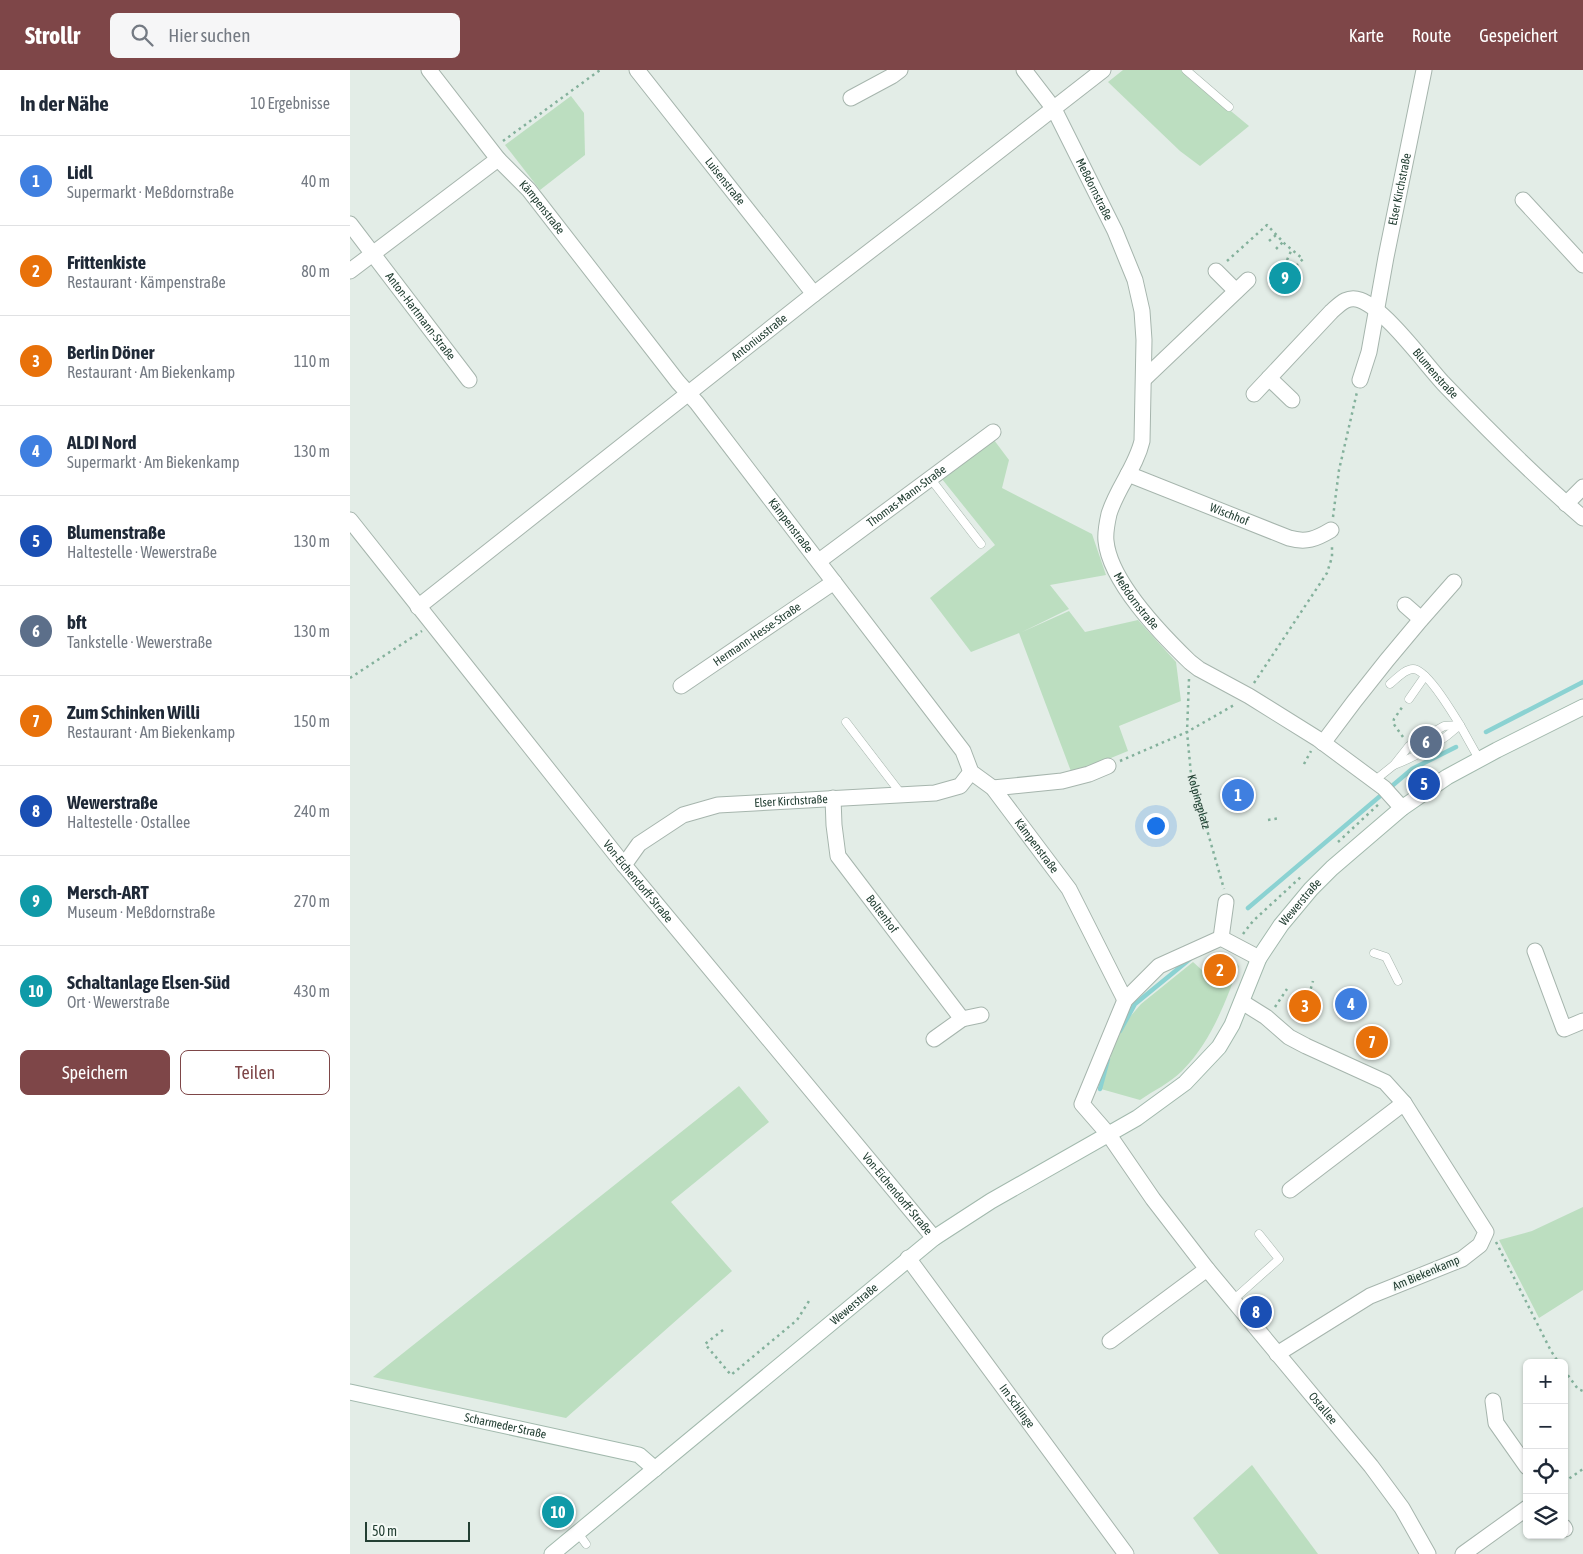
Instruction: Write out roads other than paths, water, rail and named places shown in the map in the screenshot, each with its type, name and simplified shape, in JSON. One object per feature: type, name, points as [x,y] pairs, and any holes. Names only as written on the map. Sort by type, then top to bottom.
[{"type":"street","name":"Kämpenstraße","points":[[429,70],[495,155],[529,190],[697,403],[963,751],[971,772],[993,788],[1069,889],[1125,1000]]},
{"type":"street","name":"Luisenstraße","points":[[637,70],[814,294]]},
{"type":"street","points":[[851,98],[900,70]]},
{"type":"street","name":"Meßdornstraße","points":[[1024,70],[1054,109],[1116,232],[1135,280],[1142,311],[1145,378],[1142,441],[1140,451],[1115,498],[1109,514],[1106,535],[1108,552],[1114,567],[1128,592],[1155,625],[1190,662],[1323,743],[1383,788],[1402,808]]},
{"type":"street","name":"Antoniusstraße","points":[[418,607],[814,294],[1103,70]]},
{"type":"street","name":"Elser Kirchstraße","points":[[1360,380],[1369,352],[1378,310],[1386,257],[1424,70]]},
{"type":"street","points":[[350,272],[495,155]]},
{"type":"street","points":[[1523,200],[1583,265]]},
{"type":"street","name":"Anton-Hartmann-Straße","points":[[350,224],[469,380]]},
{"type":"street","points":[[1216,271],[1236,291]]},
{"type":"street","points":[[1145,378],[1248,280]]},
{"type":"street","points":[[1254,394],[1343,302],[1351,298],[1358,299],[1378,310]]},
{"type":"street","name":"Blumenstraße","points":[[1378,310],[1490,432],[1583,518]]},
{"type":"street","points":[[1269,378],[1292,400]]},
{"type":"street","name":"Thomas-Mann-Straße","points":[[819,561],[993,432]]},
{"type":"street","name":"Wischhof","points":[[1128,474],[1299,541],[1311,540],[1331,530]]},
{"type":"street","points":[[1566,504],[1583,487]]},
{"type":"street","name":"Von-Eichendorff-Straße","points":[[350,520],[624,865],[934,1238]]},
{"type":"street","name":"Hermann-Hesse-Straße","points":[[681,686],[834,582]]},
{"type":"street","points":[[1323,743],[1356,697],[1421,618],[1454,582]]},
{"type":"street","points":[[1405,605],[1421,618]]},
{"type":"street","name":"Wewerstraße","points":[[552,1554],[582,1539],[655,1469],[934,1238],[991,1201],[1109,1136],[1185,1083],[1219,1047],[1232,1025],[1260,958],[1281,925],[1311,889],[1338,863],[1402,808],[1447,777],[1583,707]]},
{"type":"street","points":[[993,788],[1062,781],[1090,774],[1108,766]]},
{"type":"street","name":"Elser Kirchstraße","points":[[624,865],[640,844],[683,815],[718,805],[935,793],[960,786],[971,772]]},
{"type":"street","name":"Boltenhof","points":[[833,798],[838,856],[962,1018]]},
{"type":"street","points":[[1221,938],[1226,902]]},
{"type":"street","points":[[1109,1136],[1082,1104],[1125,1000],[1159,966],[1221,938]]},
{"type":"street","points":[[1221,938],[1260,958]]},
{"type":"street","points":[[1534,951],[1564,1029],[1583,1021]]},
{"type":"street","points":[[1242,1002],[1266,1017],[1289,1037],[1385,1082],[1404,1103],[1290,1190]]},
{"type":"street","points":[[934,1039],[962,1018],[980,1016]]},
{"type":"street","name":"Am Biekenkamp","points":[[1277,1354],[1370,1296],[1462,1259],[1480,1245],[1486,1232],[1404,1103]]},
{"type":"street","name":"Ostallee","points":[[1109,1136],[1153,1199],[1207,1269],[1371,1466],[1402,1508],[1428,1554]]},
{"type":"street","name":"Im Schlinge","points":[[908,1258],[1126,1554]]},
{"type":"street","points":[[1110,1341],[1207,1269]]},
{"type":"street","name":"Scharmeder Straße","points":[[350,1392],[640,1455],[655,1469]]},
{"type":"street","points":[[1493,1401],[1496,1423],[1523,1461]]},
{"type":"street","points":[[1463,1554],[1523,1511]]},
{"type":"lane","points":[[1186,70],[1229,107]]},
{"type":"lane","points":[[930,478],[981,544]]},
{"type":"lane","points":[[1390,684],[1411,669],[1425,676],[1436,688],[1479,759]]},
{"type":"lane","points":[[1409,698],[1425,676]]},
{"type":"lane","points":[[846,722],[902,795]]},
{"type":"lane","points":[[1383,788],[1394,765],[1408,746],[1438,729],[1460,725]]},
{"type":"lane","points":[[1394,765],[1443,740],[1460,725]]},
{"type":"lane","points":[[1374,953],[1386,957],[1398,981]]},
{"type":"lane","points":[[1233,1300],[1279,1259],[1260,1234]]},
{"type":"waterway","points":[[1486,732],[1583,682]]},
{"type":"waterway","points":[[1248,908],[1412,769],[1456,747]]},
{"type":"waterway","points":[[1120,1031],[1135,1004],[1190,959]]},
{"type":"waterway","points":[[1100,1089],[1108,1059]]},
{"type":"place","name":"Mersch-ART","points":[[1285,278]]},
{"type":"place","name":"bft","points":[[1426,742]]},
{"type":"place","name":"Blumenstraße","points":[[1424,784]]},
{"type":"place","name":"Lidl","points":[[1238,795]]},
{"type":"place","name":"Frittenkiste","points":[[1220,970]]},
{"type":"place","name":"ALDI Nord","points":[[1351,1004]]},
{"type":"place","name":"Berlin Döner","points":[[1305,1006]]},
{"type":"place","name":"Zum Schinken Willi","points":[[1372,1042]]},
{"type":"place","name":"Wewerstraße","points":[[1256,1312]]},
{"type":"place","name":"Schaltanlage Elsen-Süd","points":[[558,1512]]}]
